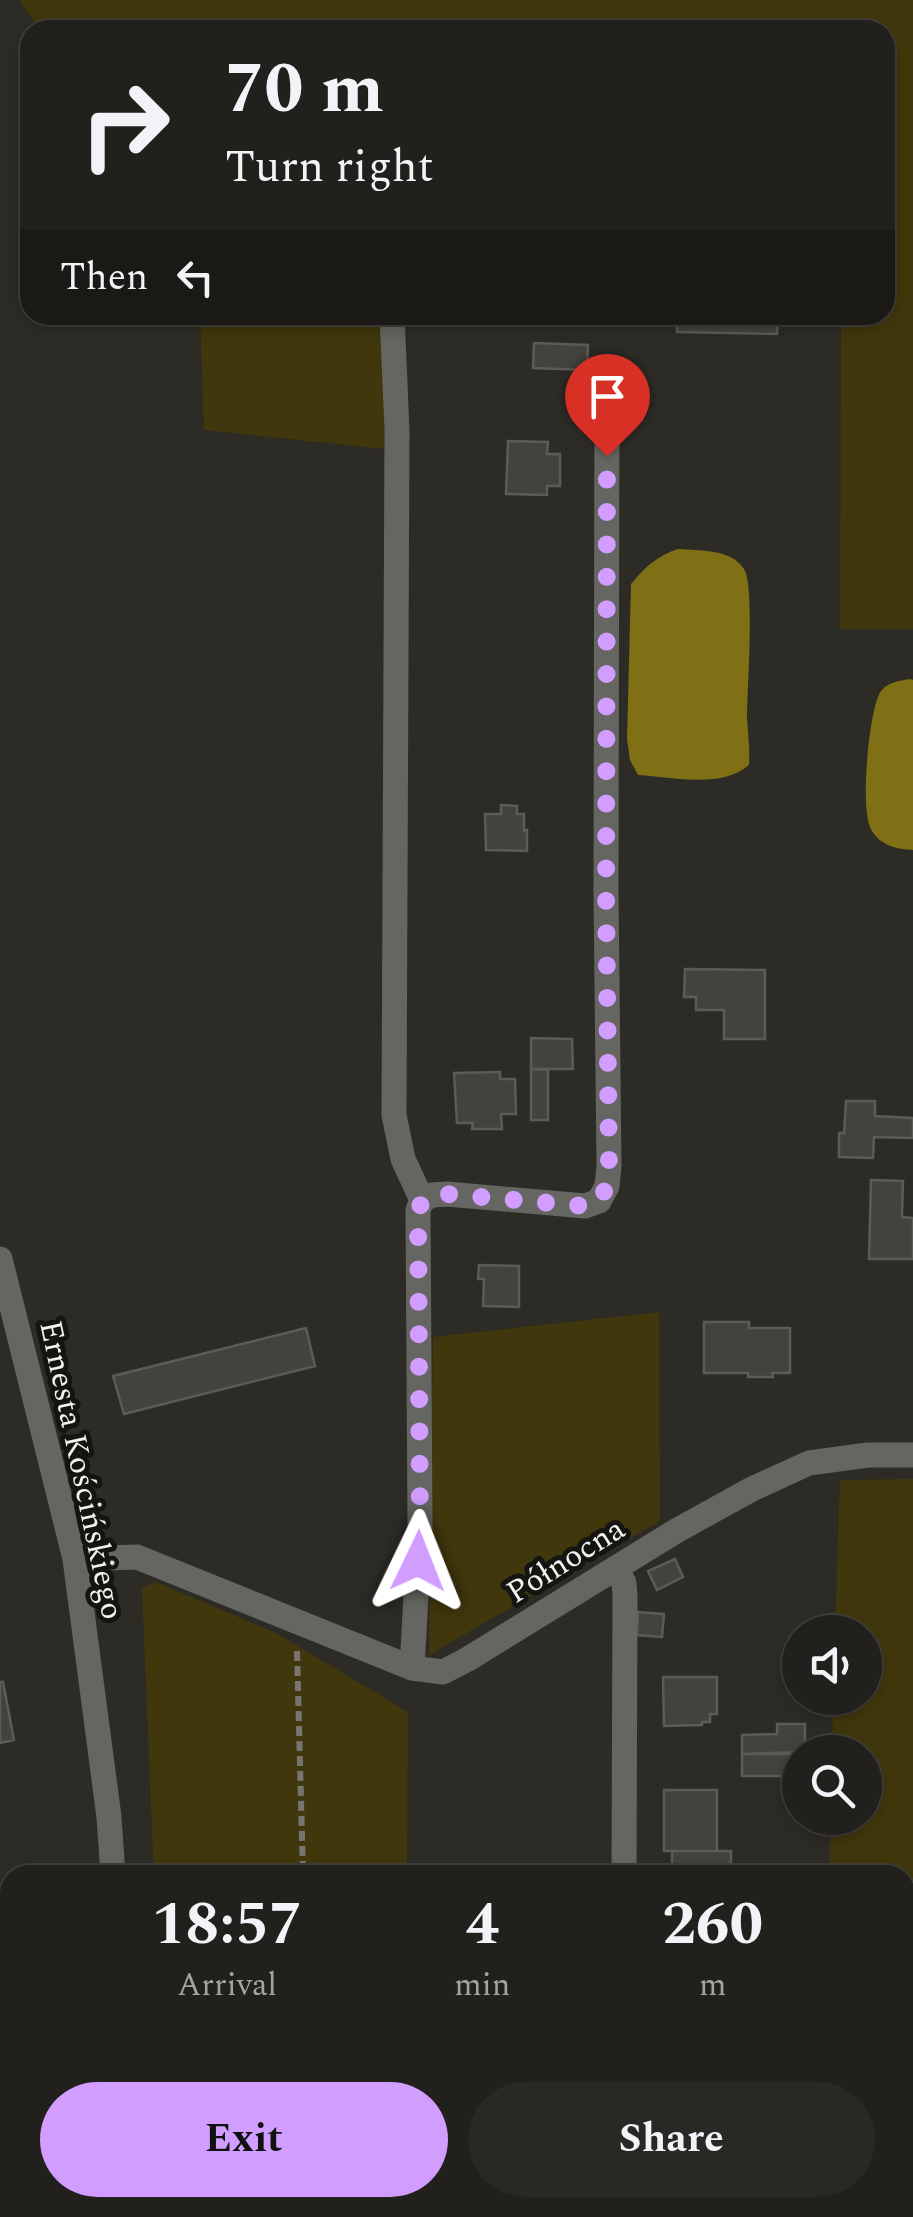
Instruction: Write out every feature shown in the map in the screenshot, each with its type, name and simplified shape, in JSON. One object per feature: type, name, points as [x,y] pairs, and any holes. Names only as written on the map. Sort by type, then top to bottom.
[{"type":"street","points":[[392,325],[397,430],[394,1116],[403,1159],[422,1200]]},
{"type":"street","points":[[74,1559],[138,1557],[412,1668],[420,1525],[418,1210],[422,1200],[447,1194],[585,1206],[599,1201],[607,1186],[607,376]]},
{"type":"street","name":"Ernesta Kościńskiego","points":[[0,1259],[74,1559],[112,1865]]},
{"type":"street","name":"Północna","points":[[412,1668],[442,1672],[468,1659],[676,1530],[809,1463],[868,1455],[913,1455]]},
{"type":"street","points":[[616,1568],[624,1583],[625,1596],[624,1865]]},
{"type":"path","points":[[302,1624],[297,1646],[303,1865]]},
{"type":"shaded area","points":[[19,0],[913,0],[913,629],[840,629],[841,325],[895,325],[895,20],[33,20]]},
{"type":"shaded area","points":[[200,325],[384,325],[384,449],[204,430]]},
{"type":"shaded area","points":[[678,549],[731,557],[744,569],[747,579],[749,765],[725,777],[696,780],[638,775],[630,760],[627,739],[631,584],[652,563]]},
{"type":"shaded area","points":[[910,679],[913,850],[880,840],[868,821],[866,805],[869,744],[878,697],[887,686]]},
{"type":"shaded area","points":[[659,1312],[660,1521],[429,1655],[433,1337]]},
{"type":"shaded area","points":[[913,1479],[913,1865],[829,1865],[830,1835],[882,1835],[882,1735],[832,1735],[833,1715],[882,1715],[882,1615],[836,1615],[840,1480]]},
{"type":"shaded area","points":[[156,1582],[276,1633],[408,1712],[407,1865],[154,1865],[142,1588]]},
{"type":"building","points":[[677,325],[777,325],[777,334],[677,332]]},
{"type":"building","points":[[534,343],[588,345],[587,370],[533,368]]},
{"type":"building","points":[[508,441],[548,442],[547,454],[560,454],[560,486],[547,486],[547,495],[506,494]]},
{"type":"building","points":[[501,805],[517,806],[517,814],[524,814],[527,851],[486,850],[485,814],[501,814]]},
{"type":"building","points":[[685,969],[765,970],[765,1039],[724,1039],[724,1010],[696,1010],[696,997],[684,997]]},
{"type":"building","points":[[531,1038],[572,1039],[573,1069],[531,1069]]},
{"type":"building","points":[[531,1069],[548,1070],[548,1120],[531,1120]]},
{"type":"building","points":[[500,1072],[500,1079],[515,1079],[516,1114],[501,1114],[502,1129],[472,1129],[473,1123],[457,1123],[454,1073]]},
{"type":"building","points":[[846,1101],[875,1101],[875,1116],[913,1118],[913,1138],[874,1137],[873,1158],[839,1157]]},
{"type":"building","points":[[871,1180],[903,1181],[902,1217],[913,1218],[913,1259],[869,1259]]},
{"type":"building","points":[[479,1265],[519,1266],[519,1307],[483,1306],[484,1279],[478,1279]]},
{"type":"building","points":[[704,1322],[749,1322],[749,1328],[790,1328],[790,1373],[748,1377],[748,1373],[704,1373]]},
{"type":"building","points":[[306,1328],[315,1366],[124,1414],[113,1376]]},
{"type":"building","points":[[675,1559],[683,1577],[657,1590],[648,1571]]},
{"type":"building","points":[[638,1612],[664,1614],[662,1637],[637,1635]]},
{"type":"building","points":[[663,1677],[717,1677],[717,1714],[710,1714],[710,1722],[702,1725],[664,1726]]},
{"type":"building","points":[[0,1682],[14,1740],[0,1743]]},
{"type":"building","points":[[777,1724],[805,1724],[805,1735],[782,1735],[782,1753],[742,1754],[742,1735],[777,1734]]},
{"type":"building","points":[[742,1754],[782,1754],[782,1776],[742,1776]]},
{"type":"building","points":[[664,1790],[717,1790],[717,1851],[664,1851]]},
{"type":"building","points":[[672,1851],[731,1851],[731,1865],[672,1865]]},
{"type":"route","points":[[418,1561],[418,1210],[422,1200],[447,1194],[585,1206],[599,1201],[607,1186],[607,456]]}]
